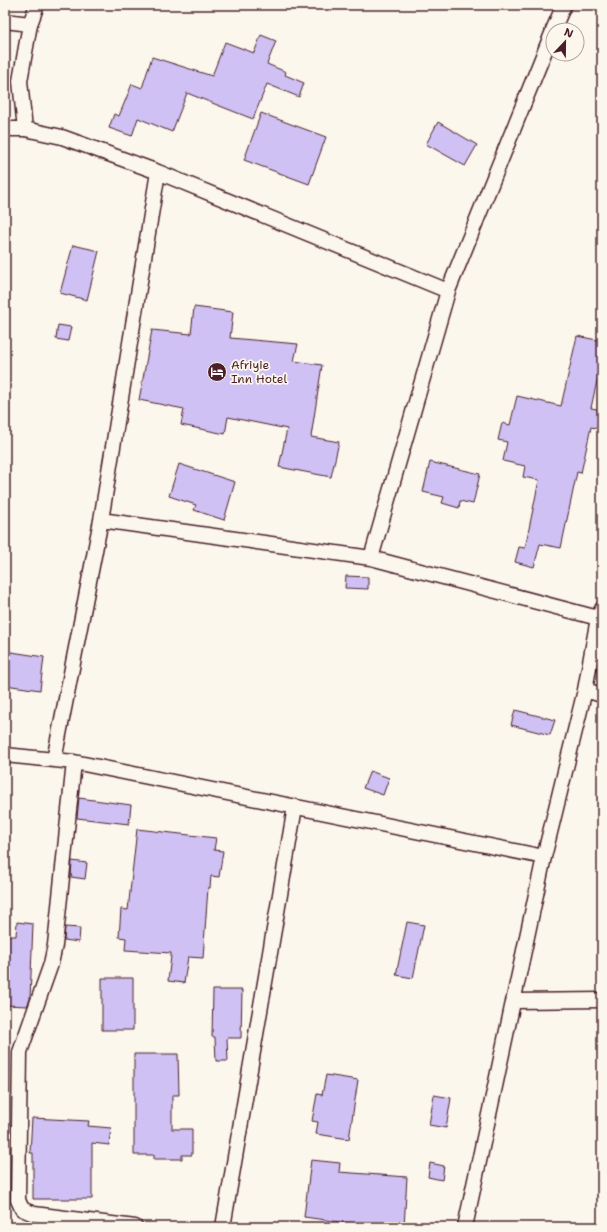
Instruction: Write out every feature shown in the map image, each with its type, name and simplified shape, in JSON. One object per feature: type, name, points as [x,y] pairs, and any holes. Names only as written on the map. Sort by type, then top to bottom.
[{"type":"street","points":[[25,129],[20,81],[30,24],[36,5]]},
{"type":"street","points":[[557,22],[564,5]]},
{"type":"street","points":[[5,21],[30,24]]},
{"type":"street","points":[[371,558],[448,291],[545,50]]},
{"type":"street","points":[[5,129],[25,129],[62,136],[158,172],[448,291]]},
{"type":"street","points":[[54,760],[101,520],[158,172]]},
{"type":"street","points":[[101,520],[371,558],[600,613],[585,690],[544,857],[465,1227]]},
{"type":"street","points":[[585,690],[602,695]]},
{"type":"street","points":[[5,755],[74,762],[544,857]]},
{"type":"street","points":[[74,762],[55,945],[51,964],[20,1052],[18,1200],[22,1209],[34,1214],[136,1227]]},
{"type":"street","points":[[223,1227],[296,807]]},
{"type":"street","points":[[514,1002],[602,1000]]},
{"type":"building","points":[[261,35],[276,41],[267,64],[286,72],[285,75],[304,83],[299,97],[267,84],[253,119],[187,93],[172,132],[138,118],[132,136],[109,128],[114,114],[119,116],[132,84],[142,88],[152,57],[212,76],[225,42],[254,53]]},
{"type":"building","points":[[261,113],[326,137],[309,184],[244,160]]},
{"type":"building","points":[[438,122],[477,145],[465,166],[426,144]]},
{"type":"building","points":[[73,245],[99,251],[87,300],[60,293]]},
{"type":"building","name":"Afriyie Inn Hotel","points":[[194,307],[233,312],[230,338],[298,344],[294,361],[322,365],[311,437],[339,442],[331,477],[279,467],[287,429],[228,417],[225,434],[181,425],[184,409],[139,400],[152,330],[191,334]]},
{"type":"building","points":[[58,325],[71,327],[68,341],[56,339]]},
{"type":"building","points":[[577,336],[602,341],[602,368],[600,367],[591,408],[602,410],[602,429],[591,427],[581,473],[577,472],[561,548],[540,544],[534,567],[515,562],[519,547],[525,548],[539,480],[523,477],[525,466],[503,461],[507,442],[498,440],[502,423],[510,425],[517,396],[561,406]]},
{"type":"building","points":[[430,462],[480,474],[473,504],[460,501],[459,508],[442,503],[444,497],[423,492]]},
{"type":"building","points":[[179,464],[235,482],[224,520],[194,510],[196,505],[169,496]]},
{"type":"building","points":[[346,576],[368,577],[368,589],[345,588]]},
{"type":"building","points":[[5,651],[44,657],[40,690],[5,685]]},
{"type":"building","points":[[515,710],[555,720],[550,735],[511,725]]},
{"type":"building","points":[[370,771],[389,778],[383,795],[363,788]]},
{"type":"building","points":[[79,798],[131,805],[129,824],[77,818]]},
{"type":"building","points":[[137,829],[216,838],[214,850],[223,851],[219,877],[211,876],[210,888],[208,888],[203,958],[188,957],[184,983],[168,981],[171,953],[125,950],[126,938],[119,937],[121,909],[128,910]]},
{"type":"building","points":[[72,861],[87,863],[85,879],[71,877]]},
{"type":"building","points":[[17,922],[33,924],[30,999],[27,1006],[5,1005],[5,936],[16,936]]},
{"type":"building","points":[[407,922],[424,925],[413,978],[396,975]]},
{"type":"building","points":[[65,927],[80,928],[79,942],[64,940]]},
{"type":"building","points":[[102,978],[133,978],[133,1030],[102,1030]]},
{"type":"building","points":[[213,990],[242,990],[241,1038],[227,1038],[228,1061],[216,1061],[215,1037],[212,1037]]},
{"type":"building","points":[[134,1054],[178,1054],[179,1095],[172,1095],[172,1129],[192,1129],[192,1155],[182,1155],[182,1159],[154,1159],[154,1155],[134,1155]]},
{"type":"building","points":[[326,1075],[358,1080],[349,1139],[316,1134],[318,1122],[312,1121],[317,1094],[322,1095]]},
{"type":"building","points":[[434,1095],[451,1098],[446,1128],[429,1125]]},
{"type":"building","points":[[32,1118],[89,1121],[88,1126],[111,1128],[109,1145],[92,1143],[92,1199],[33,1199],[33,1153],[30,1153]]},
{"type":"building","points":[[311,1160],[340,1163],[339,1172],[407,1177],[404,1227],[354,1226],[355,1224],[304,1217]]},
{"type":"building","points":[[430,1163],[444,1166],[442,1180],[428,1177]]},
{"type":"place","name":"Afriyie Inn Hotel","points":[[217,372]]}]
